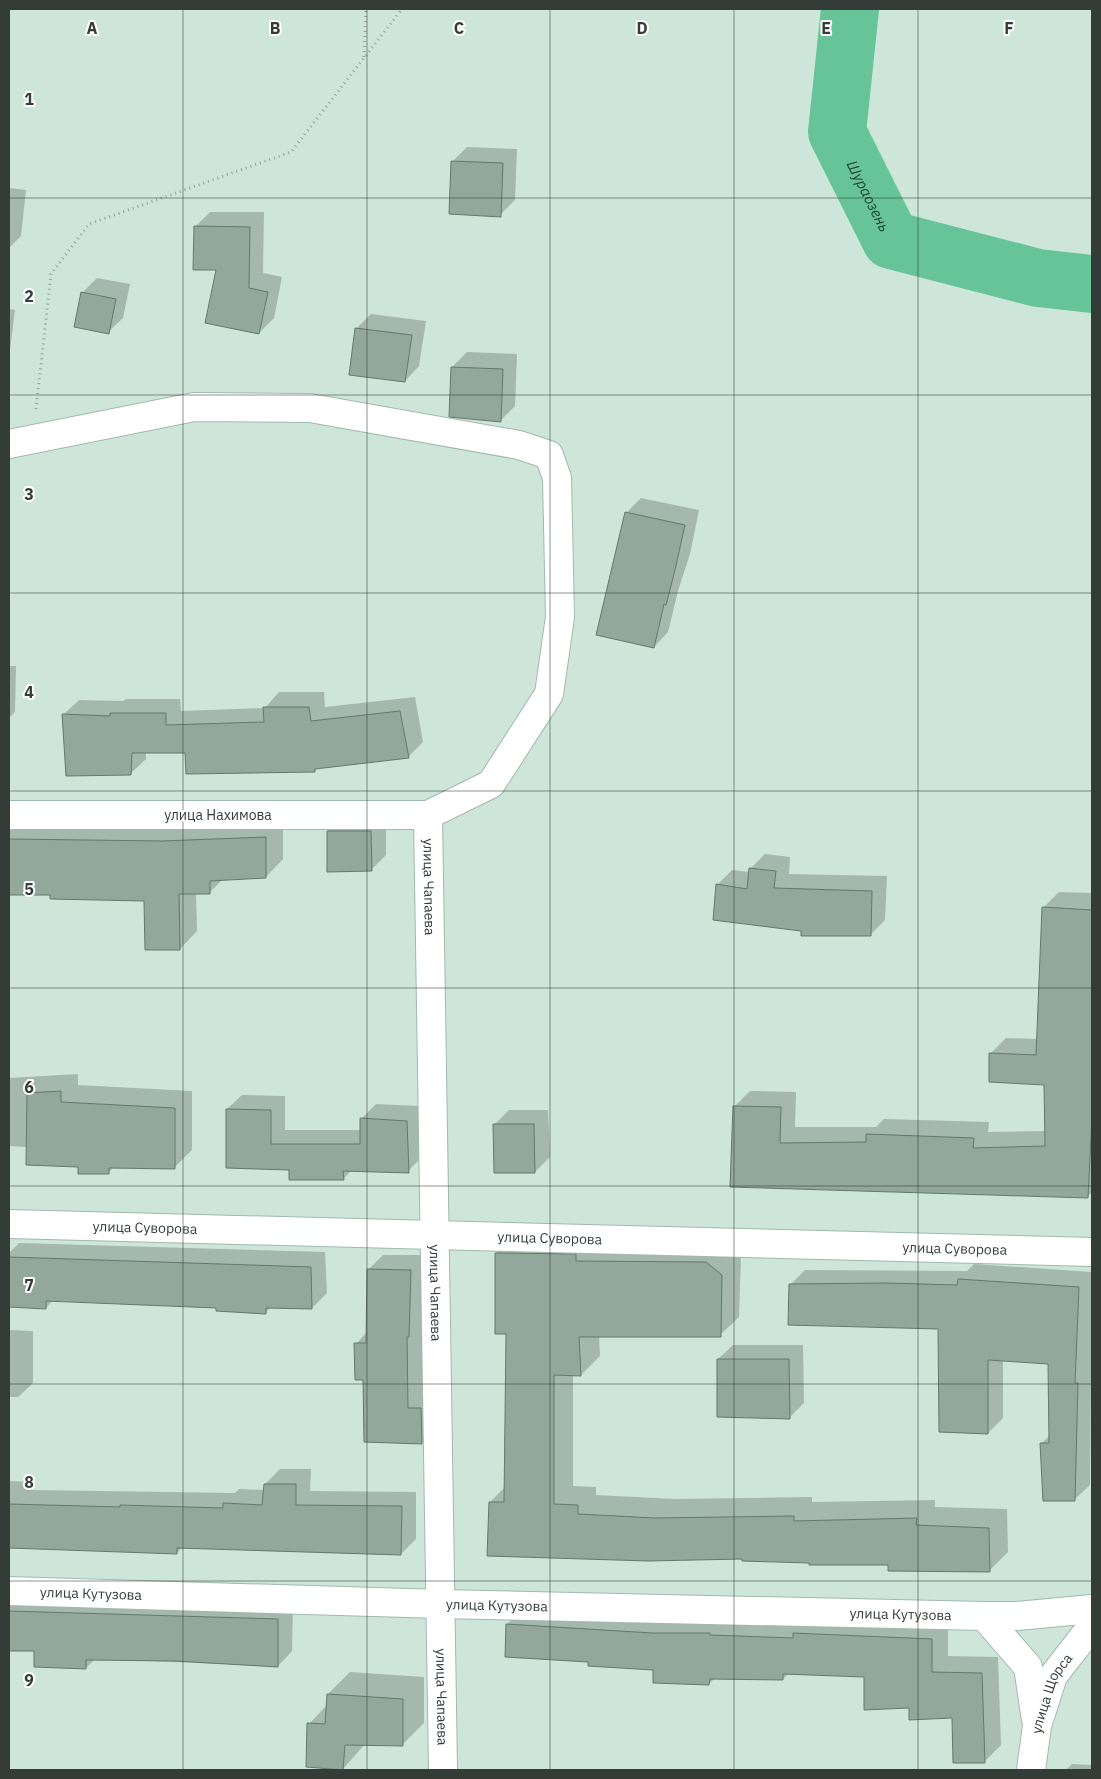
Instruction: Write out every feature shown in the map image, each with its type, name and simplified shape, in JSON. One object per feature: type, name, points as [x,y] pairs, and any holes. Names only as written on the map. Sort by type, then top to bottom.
[{"type":"street","points":[[21,442],[194,407],[310,408],[519,445],[549,455],[557,478],[560,617],[549,694],[491,784],[428,815]]},
{"type":"street","name":"улица Нахимова","points":[[9,815],[428,815]]},
{"type":"street","name":"улица Чапаева","points":[[428,815],[443,1770]]},
{"type":"street","name":"улица Суворова","points":[[9,1224],[1092,1252]]},
{"type":"street","name":"улица Кутузова","points":[[9,1591],[441,1604],[984,1616],[1016,1616],[1092,1609]]},
{"type":"street","points":[[984,1616],[1028,1667],[1037,1726]]},
{"type":"street","name":"улица Щорса","points":[[1030,1770],[1037,1726],[1053,1676],[1092,1626]]},
{"type":"path","points":[[364,58],[366,9]]},
{"type":"path","points":[[21,442],[51,274],[89,224],[291,152],[402,9]]},
{"type":"building","points":[[451,161],[503,163],[501,217],[449,214]]},
{"type":"building","points":[[194,226],[250,227],[249,288],[268,292],[259,334],[205,323],[216,270],[193,270]]},
{"type":"building","points":[[81,292],[116,299],[109,334],[74,327]]},
{"type":"building","points":[[355,328],[412,335],[405,382],[349,375]]},
{"type":"building","points":[[451,367],[503,369],[501,422],[449,417]]},
{"type":"building","points":[[625,512],[685,525],[654,648],[596,635]]},
{"type":"building","points":[[263,707],[309,707],[311,721],[400,711],[409,758],[315,769],[315,772],[186,774],[185,753],[132,753],[131,775],[66,776],[62,714],[110,716],[110,713],[166,713],[166,725],[264,722]]},
{"type":"building","points":[[327,831],[371,831],[372,871],[327,872]]},
{"type":"building","points":[[266,837],[266,878],[210,881],[210,894],[179,894],[180,950],[145,950],[144,901],[50,899],[50,895],[9,895],[9,839],[162,841]]},
{"type":"building","points":[[749,868],[776,871],[774,888],[872,891],[871,936],[801,936],[801,931],[713,920],[716,884],[747,889]]},
{"type":"building","points":[[1042,907],[1092,910],[1092,1117],[1088,1198],[730,1187],[733,1106],[781,1107],[780,1143],[866,1142],[866,1134],[974,1138],[973,1148],[1045,1146],[1044,1085],[989,1082],[989,1053],[1036,1055]]},
{"type":"building","points":[[61,1091],[61,1102],[175,1108],[175,1169],[109,1168],[109,1174],[78,1174],[78,1167],[26,1165],[27,1093]]},
{"type":"building","points":[[226,1109],[271,1110],[271,1144],[360,1144],[360,1118],[407,1121],[409,1173],[343,1171],[344,1180],[289,1180],[289,1170],[226,1168]]},
{"type":"building","points":[[493,1124],[534,1124],[535,1173],[494,1173]]},
{"type":"building","points":[[495,1253],[576,1254],[576,1261],[706,1262],[722,1275],[721,1337],[579,1337],[581,1376],[554,1375],[554,1504],[578,1505],[578,1514],[655,1518],[794,1516],[794,1521],[917,1518],[916,1525],[989,1528],[990,1572],[888,1571],[888,1565],[809,1565],[809,1563],[742,1561],[742,1559],[648,1561],[487,1556],[489,1502],[504,1502],[506,1334],[495,1334]]},
{"type":"building","points":[[9,1257],[311,1267],[312,1309],[266,1308],[266,1314],[216,1311],[216,1308],[46,1301],[46,1309],[9,1307]]},
{"type":"building","points":[[367,1269],[411,1270],[409,1337],[407,1337],[408,1408],[421,1408],[422,1444],[364,1442],[363,1380],[355,1380],[354,1343],[366,1343]]},
{"type":"building","points":[[958,1279],[1079,1287],[1075,1383],[1078,1383],[1075,1501],[1043,1501],[1040,1443],[1049,1443],[1048,1364],[988,1360],[988,1434],[939,1432],[938,1329],[788,1325],[789,1284],[886,1283],[957,1285]]},
{"type":"building","points":[[717,1359],[789,1359],[790,1419],[717,1417]]},
{"type":"building","points":[[264,1484],[296,1484],[296,1505],[402,1506],[401,1555],[177,1548],[177,1554],[9,1548],[9,1504],[223,1508],[223,1503],[262,1505]]},
{"type":"building","points":[[9,1611],[278,1619],[278,1667],[175,1661],[86,1660],[86,1669],[34,1667],[34,1651],[9,1651]]},
{"type":"building","points":[[506,1624],[652,1633],[710,1633],[710,1635],[793,1638],[793,1633],[932,1639],[932,1672],[982,1673],[985,1763],[953,1763],[952,1718],[909,1720],[909,1708],[864,1710],[864,1677],[783,1674],[783,1680],[710,1679],[709,1685],[653,1683],[653,1670],[588,1666],[588,1662],[505,1657]]},
{"type":"building","points":[[327,1694],[403,1699],[403,1746],[345,1745],[343,1770],[306,1767],[307,1723],[325,1724]]},
{"type":"waterway","name":"Шураозень","points":[[850,9],[837,132],[891,240],[1038,278],[1092,284]]}]
